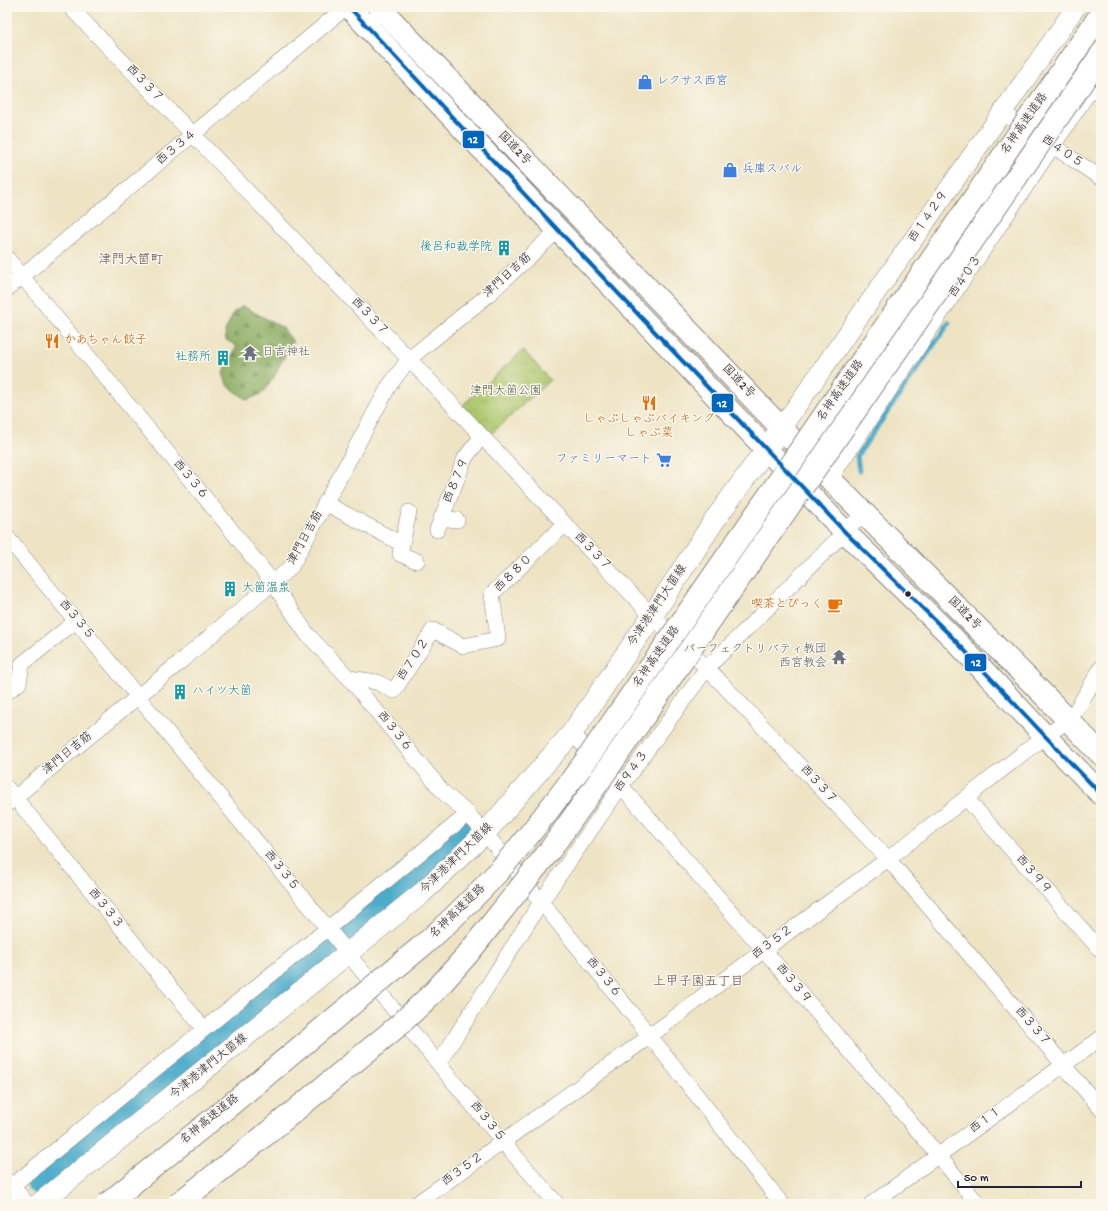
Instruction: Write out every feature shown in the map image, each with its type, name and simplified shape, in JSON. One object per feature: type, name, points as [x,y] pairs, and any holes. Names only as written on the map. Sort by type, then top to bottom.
[{"type":"highway","name":"国道2号","points":[[347,7],[845,532],[952,637],[1101,794]]},
{"type":"highway","name":"国道2号","points":[[379,7],[782,427],[830,479],[1101,754]]},
{"type":"highway","name":"名神高速道路","points":[[107,1204],[229,1106],[428,941],[496,874],[532,831],[585,762],[1101,14]]},
{"type":"highway","name":"名神高速道路","points":[[178,1204],[398,1026],[434,992],[467,955],[550,850],[602,777],[1101,55]]},
{"type":"main road","name":"今津港津門大箇線","points":[[40,1204],[337,940],[422,893],[485,833],[572,733],[652,616],[714,520],[782,427]]},
{"type":"street","name":"西３３７","points":[[70,7],[409,358],[652,616],[707,668],[888,859],[1101,1109]]},
{"type":"street","name":"西３３４","points":[[7,289],[347,7]]},
{"type":"street","name":"西１４２９","points":[[782,427],[1076,7]]},
{"type":"street","name":"西４０３","points":[[830,479],[1101,74]]},
{"type":"street","name":"西４０５","points":[[1002,112],[1101,178]]},
{"type":"street","name":"津門日吉筋","points":[[10,797],[139,696],[273,584],[291,567],[389,386],[409,358],[488,295],[558,230]]},
{"type":"street","name":"西３３６","points":[[7,258],[220,516],[273,584],[307,634],[349,678],[444,793],[468,814],[485,833],[650,1036],[782,1204]]},
{"type":"street","name":"西８７９","points":[[457,520],[439,524],[465,458],[482,436]]},
{"type":"street","points":[[326,503],[402,544]]},
{"type":"street","points":[[409,512],[400,554],[417,562]]},
{"type":"street","name":"西９４３","points":[[439,1063],[541,902],[621,786],[707,668],[864,513]]},
{"type":"street","name":"西８８０","points":[[433,630],[463,646],[498,639],[492,594],[565,524]]},
{"type":"street","name":"西３３５","points":[[7,537],[139,696],[503,1142],[557,1204]]},
{"type":"street","points":[[7,692],[19,682],[22,664],[76,621]]},
{"type":"street","name":"西７０２","points":[[349,678],[378,682],[394,691],[433,630]]},
{"type":"street","points":[[1068,721],[1077,710],[1101,668]]},
{"type":"street","name":"西３５２","points":[[416,1204],[650,1036],[888,859],[1045,736],[1068,721]]},
{"type":"street","name":"西３３９","points":[[572,733],[621,786],[764,950],[978,1204]]},
{"type":"street","name":"西３３３","points":[[10,797],[204,1029]]},
{"type":"street","name":"西３９９","points":[[966,798],[1101,951]]},
{"type":"street","points":[[25,1204],[8,1187],[204,1029],[337,940],[468,814]]},
{"type":"street","name":"西１１","points":[[871,1204],[1101,1038]]},
{"type":"green space","name":"日吉神社","points":[[243,306],[283,328],[293,342],[275,376],[263,393],[247,400],[227,385],[223,373],[237,346],[226,340],[225,331],[234,312]]},
{"type":"green space","name":"津門大箇公園","points":[[523,350],[550,380],[490,435],[463,405]]},
{"type":"waterway","points":[[859,471],[857,456],[949,323]]},
{"type":"waterway","points":[[41,1181],[465,830]]},
{"type":"transit line","name":"12","points":[[349,7],[558,230],[845,532],[952,637],[1101,794]]},
{"type":"place","name":"レクサス西宮","points":[[645,82]]},
{"type":"place","name":"兵庫スバル","points":[[730,170]]},
{"type":"place","name":"後呂和裁学院","points":[[504,248]]},
{"type":"place","name":"かあちゃん餃子","points":[[52,341]]},
{"type":"place","name":"日吉神社","points":[[250,353]]},
{"type":"place","name":"社務所","points":[[223,358]]},
{"type":"place","name":"しゃぶしゃぶバイキング しゃぶ菜","points":[[649,403]]},
{"type":"place","name":"ファミリーマート","points":[[664,460]]},
{"type":"place","name":"大箇温泉","points":[[230,589]]},
{"type":"place","name":"喫茶とぴっく","points":[[835,605]]},
{"type":"place","name":"パーフェクトリバティ教団 西宮教会","points":[[839,657]]},
{"type":"place","name":"ハイツ大箇","points":[[180,692]]},
{"type":"district","name":"津門大箇町","points":[[131,260]]},
{"type":"district","name":"上甲子園五丁目","points":[[698,982]]}]
